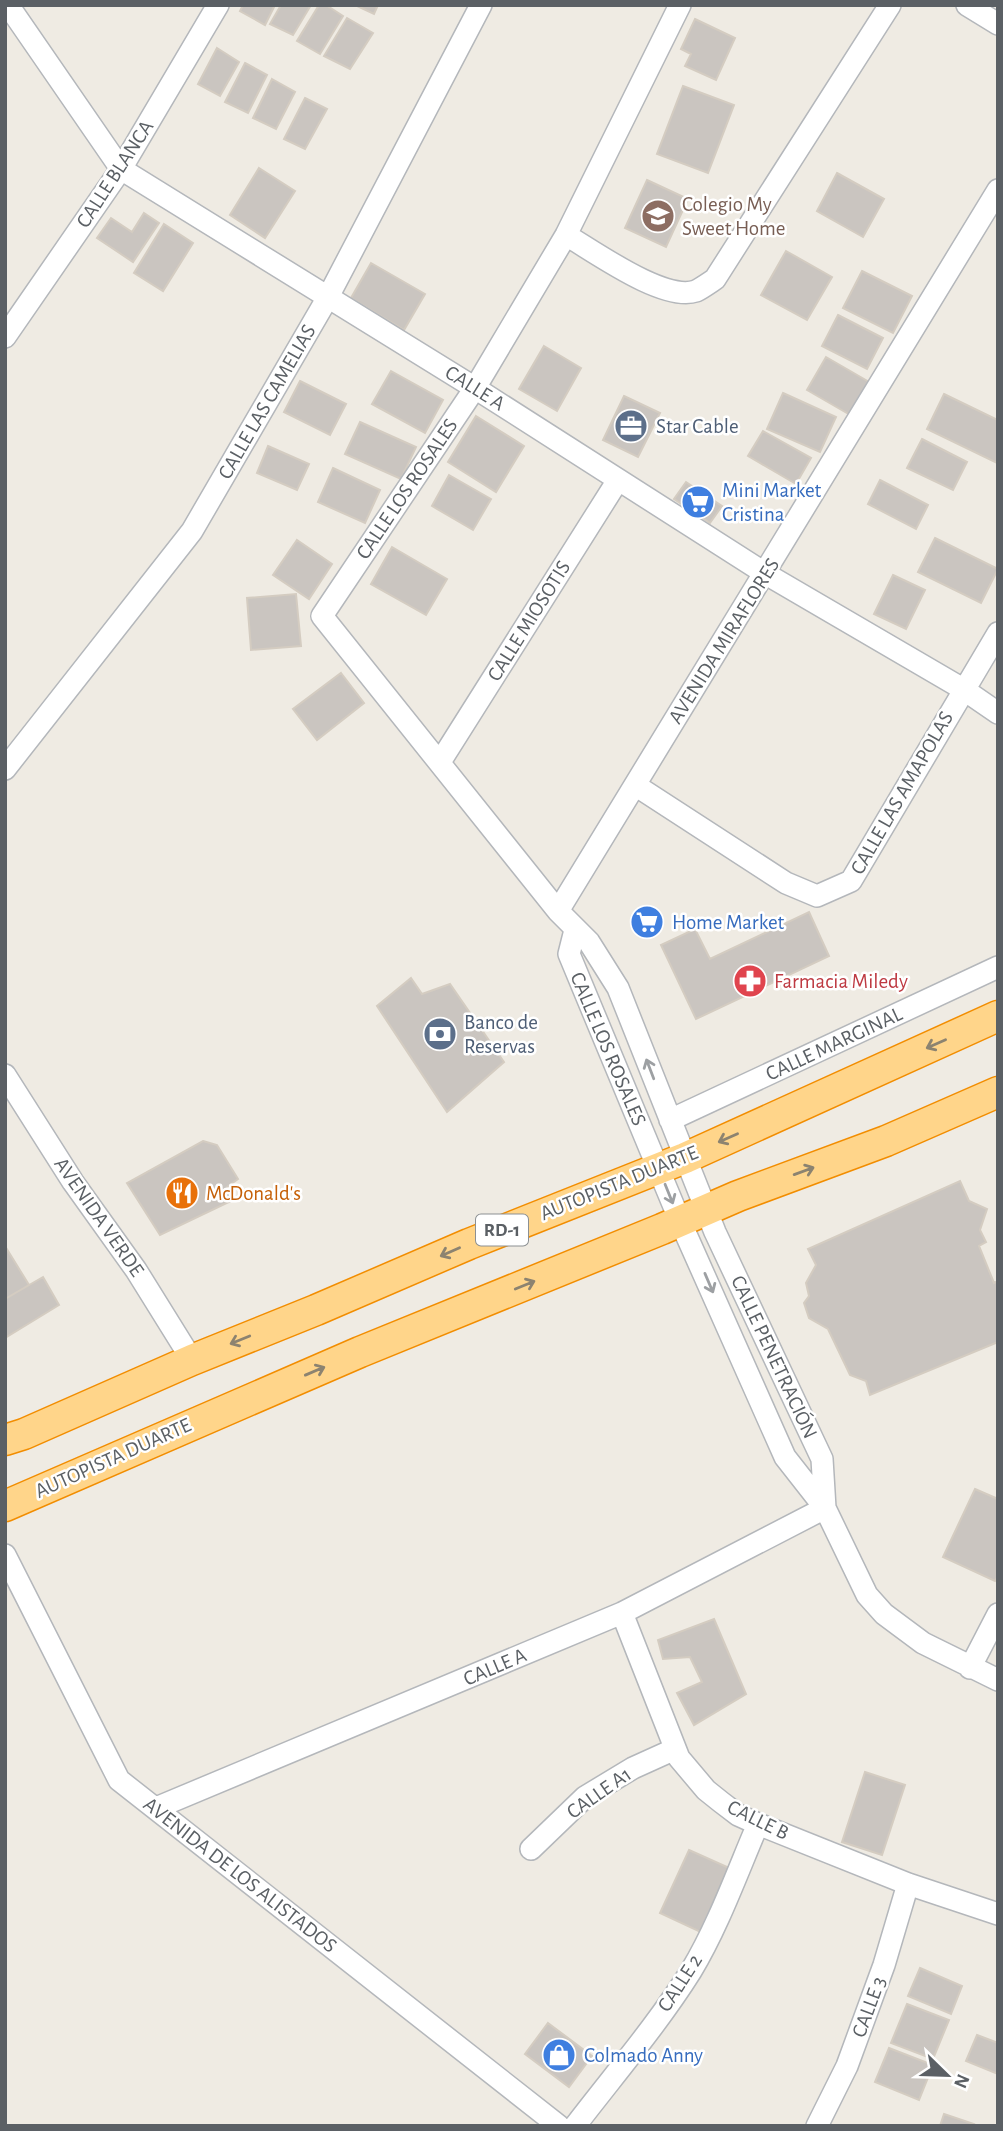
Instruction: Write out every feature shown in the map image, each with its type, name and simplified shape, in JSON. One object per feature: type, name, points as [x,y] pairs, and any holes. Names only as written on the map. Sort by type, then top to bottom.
[{"type":"highway","name":"AUTOPISTA DUARTE","points":[[5,1440],[469,1244],[671,1162],[998,1016]]},
{"type":"highway","name":"AUTOPISTA DUARTE","points":[[5,1506],[219,1411],[737,1196],[886,1142],[998,1092]]},
{"type":"street","name":"CALLE A","points":[[8,5],[121,169],[475,387],[766,574],[963,689],[998,713]]},
{"type":"street","name":"CALLE BLANCA","points":[[5,337],[121,169],[218,5]]},
{"type":"street","name":"CALLE LAS CAMELIAS","points":[[5,769],[192,531],[328,297],[481,5]]},
{"type":"street","name":"CALLE LOS ROSALES","points":[[671,1162],[670,1120],[618,988],[589,943],[558,911],[322,616],[475,387],[566,235],[680,5]]},
{"type":"street","points":[[566,235],[653,286],[676,293],[696,291],[715,279],[890,5]]},
{"type":"street","points":[[967,5],[998,24]]},
{"type":"street","name":"AVENIDA MIRAFLORES","points":[[558,911],[998,190]]},
{"type":"street","name":"CALLE MIOSOTIS","points":[[440,762],[618,480]]},
{"type":"street","name":"CALLE LAS AMAPOLAS","points":[[635,785],[786,883],[817,896],[851,881],[998,633]]},
{"type":"street","name":"CALLE LOS ROSALES","points":[[575,930],[569,954],[671,1162]]},
{"type":"street","name":"CALLE MARGINAL","points":[[670,1120],[998,967]]},
{"type":"street","name":"AVENIDA VERDE","points":[[5,1075],[73,1182],[136,1270],[192,1360]]},
{"type":"street","points":[[671,1162],[693,1215]]},
{"type":"street","name":"CALLE PENETRACIÓN","points":[[693,1215],[785,1457],[825,1508],[866,1594],[884,1614],[923,1643],[988,1670]]},
{"type":"street","name":"CALLE PENETRACIÓN","points":[[693,1215],[822,1459],[825,1508]]},
{"type":"street","name":"CALLE A","points":[[156,1808],[622,1614],[825,1508]]},
{"type":"street","name":"AVENIDA DE LOS ALISTADOS","points":[[5,1555],[118,1780],[559,2126]]},
{"type":"street","name":"CALLE B","points":[[622,1614],[679,1758],[706,1790],[738,1815],[758,1824],[908,1884],[998,1914]]},
{"type":"street","points":[[988,1670],[998,1614]]},
{"type":"street","name":"CALLE A1","points":[[531,1849],[585,1797],[633,1768],[675,1749]]},
{"type":"street","name":"CALLE 2","points":[[575,2126],[692,1969],[708,1939],[758,1824]]},
{"type":"street","name":"CALLE 3","points":[[817,2126],[847,2066],[884,1965],[908,1884]]},
{"type":"building","points":[[243,5],[275,5],[265,25],[240,11]]},
{"type":"building","points":[[281,5],[311,5],[293,35],[270,24]]},
{"type":"building","points":[[319,5],[326,5],[343,16],[320,54],[297,41]]},
{"type":"building","points":[[355,5],[378,5],[374,14]]},
{"type":"building","points":[[347,18],[373,33],[350,69],[324,56]]},
{"type":"building","points":[[695,19],[735,38],[716,80],[685,66],[691,54],[681,49]]},
{"type":"building","points":[[217,48],[239,62],[220,96],[198,84]]},
{"type":"building","points":[[245,63],[267,75],[248,113],[225,102]]},
{"type":"building","points":[[272,79],[295,92],[276,129],[253,118]]},
{"type":"building","points":[[683,86],[734,105],[708,173],[657,154]]},
{"type":"building","points":[[305,98],[327,109],[305,149],[284,139]]},
{"type":"building","points":[[259,168],[295,191],[265,238],[230,215]]},
{"type":"building","points":[[837,173],[884,199],[863,237],[817,211]]},
{"type":"building","points":[[647,180],[688,199],[666,247],[625,228]]},
{"type":"building","points":[[144,213],[159,223],[133,262],[97,238],[111,218],[132,232]]},
{"type":"building","points":[[164,224],[193,243],[163,291],[134,273]]},
{"type":"building","points":[[786,251],[832,277],[807,320],[761,295]]},
{"type":"building","points":[[371,263],[425,294],[404,330],[351,298]]},
{"type":"building","points":[[862,271],[912,296],[893,333],[843,308]]},
{"type":"building","points":[[838,315],[883,338],[867,369],[822,346]]},
{"type":"building","points":[[544,346],[581,368],[557,411],[519,389]]},
{"type":"building","points":[[826,357],[871,383],[852,416],[807,390]]},
{"type":"building","points":[[391,371],[443,400],[425,433],[372,404]]},
{"type":"building","points":[[300,381],[346,404],[330,435],[284,412]]},
{"type":"building","points":[[783,393],[836,417],[820,452],[767,429]]},
{"type":"building","points":[[944,394],[998,420],[997,463],[927,429]]},
{"type":"building","name":"Star Cable","points":[[624,396],[660,413],[638,457],[603,440]]},
{"type":"building","points":[[476,416],[524,446],[496,492],[448,462]]},
{"type":"building","points":[[360,422],[416,447],[401,479],[345,454]]},
{"type":"building","points":[[763,431],[811,458],[796,484],[748,456]]},
{"type":"building","points":[[922,439],[967,462],[953,490],[907,468]]},
{"type":"building","points":[[268,446],[309,464],[297,490],[257,473]]},
{"type":"building","points":[[333,468],[380,490],[365,523],[318,502]]},
{"type":"building","points":[[449,475],[491,499],[473,530],[432,506]]},
{"type":"building","points":[[880,480],[928,505],[916,529],[868,504]]},
{"type":"building","name":"Mini Market Cristina","points":[[686,482],[722,506],[710,523],[674,499]]},
{"type":"building","points":[[935,538],[998,569],[981,603],[918,572]]},
{"type":"building","points":[[297,540],[332,564],[309,599],[273,575]]},
{"type":"building","points":[[392,547],[447,579],[426,615],[371,584]]},
{"type":"building","points":[[893,575],[925,590],[906,629],[874,614]]},
{"type":"building","points":[[296,594],[301,646],[251,650],[247,598]]},
{"type":"building","points":[[341,673],[364,703],[317,740],[293,709]]},
{"type":"building","points":[[809,912],[829,956],[696,1019],[661,945],[695,929],[710,959]]},
{"type":"building","name":"Banco de Reservas","points":[[411,978],[422,994],[450,984],[504,1062],[447,1112],[377,1006]]},
{"type":"building","name":"McDonald's","points":[[203,1141],[217,1145],[238,1179],[227,1187],[233,1200],[160,1235],[127,1183]]},
{"type":"building","points":[[960,1181],[969,1201],[987,1209],[980,1230],[986,1242],[979,1246],[994,1283],[998,1281],[998,1342],[870,1395],[866,1381],[850,1375],[828,1329],[809,1318],[804,1303],[809,1296],[806,1283],[816,1265],[808,1249]]},
{"type":"building","points":[[5,1246],[29,1285],[5,1299]]},
{"type":"building","points":[[43,1277],[59,1305],[5,1338],[5,1299]]},
{"type":"building","points":[[975,1489],[998,1499],[998,1576],[995,1581],[943,1557]]},
{"type":"building","points":[[714,1619],[746,1694],[694,1725],[677,1693],[702,1682],[690,1657],[663,1659],[658,1640]]},
{"type":"building","points":[[865,1772],[905,1785],[882,1855],[842,1842]]},
{"type":"building","points":[[689,1850],[736,1871],[707,1935],[660,1913]]},
{"type":"building","points":[[920,1968],[962,1986],[951,2014],[908,1996]]},
{"type":"building","points":[[907,2004],[949,2020],[933,2059],[891,2043]]},
{"type":"building","name":"Colmado Anny","points":[[548,2023],[592,2056],[569,2087],[525,2054]]},
{"type":"building","points":[[977,2035],[998,2043],[998,2074],[966,2061]]},
{"type":"building","points":[[889,2048],[933,2065],[919,2100],[875,2082]]},
{"type":"building","points":[[944,2114],[974,2124],[940,2126]]},
{"type":"place","name":"Colegio My Sweet Home","points":[[658,216]]},
{"type":"place","name":"Star Cable","points":[[631,426]]},
{"type":"place","name":"Mini Market Cristina","points":[[698,502]]},
{"type":"place","name":"Home Market","points":[[647,922]]},
{"type":"place","name":"Farmacia Miledy","points":[[750,981]]},
{"type":"place","name":"Banco de Reservas","points":[[440,1034]]},
{"type":"place","name":"McDonald's","points":[[182,1193]]},
{"type":"place","name":"Colmado Anny","points":[[559,2055]]}]
